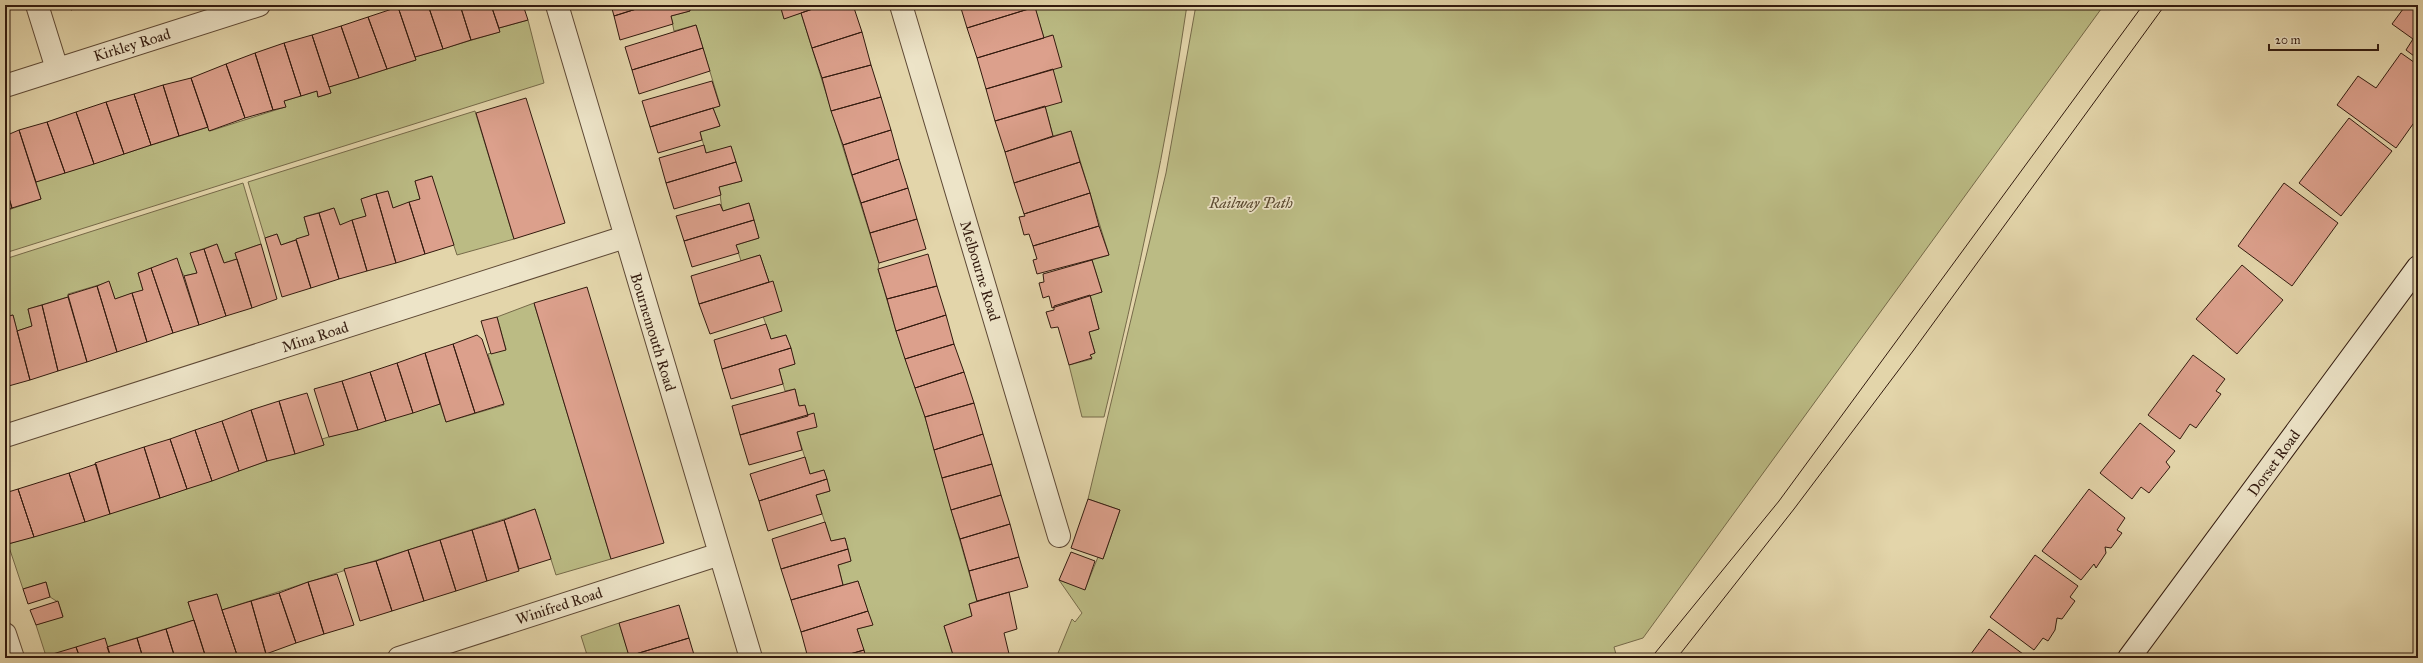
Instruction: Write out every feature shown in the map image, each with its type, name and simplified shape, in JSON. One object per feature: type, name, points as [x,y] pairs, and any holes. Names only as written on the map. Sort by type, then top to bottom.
[{"type":"street","points":[[37,5],[57,69]]},
{"type":"street","name":"Kirkley Road","points":[[5,86],[259,5]]},
{"type":"street","name":"Bournemouth Road","points":[[557,5],[750,658]]},
{"type":"street","name":"Melbourne Road","points":[[901,5],[1059,536]]},
{"type":"street","name":"Mina Road","points":[[5,436],[625,237]]},
{"type":"street","name":"Dorset Road","points":[[2129,658],[2418,268]]},
{"type":"street","name":"Winifred Road","points":[[399,658],[720,554]]},
{"type":"street","points":[[5,634],[13,658]]},
{"type":"green space","points":[[689,5],[780,5],[784,18],[801,13],[879,263],[878,269],[896,331],[925,417],[977,601],[969,604],[972,616],[944,626],[954,658],[866,658],[857,629],[872,625],[858,581],[843,585],[838,565],[851,561],[845,538],[831,541],[816,495],[830,491],[824,470],[810,474],[797,432],[808,416],[805,406],[799,406],[795,389],[785,391],[779,369],[795,364],[786,335],[771,339],[763,316],[769,282],[760,255],[741,261],[736,245],[759,238],[749,203],[723,211],[719,187],[742,181],[731,147],[706,153],[700,132],[720,126],[713,108],[720,105],[696,25],[674,31],[671,16],[690,11]]},
{"type":"green space","points":[[1034,5],[1187,5],[1161,161],[1128,315],[1104,417],[1082,417],[1069,365],[1092,359],[1090,355],[1095,353],[1089,332],[1099,329],[1090,295],[1102,292],[1092,260],[1109,255],[1071,131],[1053,136],[1045,106],[1053,69],[1052,35],[1044,38]]},
{"type":"green space","name":"Railway Path","points":[[1196,5],[2104,5],[1643,638],[1614,647],[1617,658],[1056,658],[1072,619],[1075,622],[1082,613],[1059,580],[1085,589],[1098,557],[1103,559],[1120,510],[1088,499],[1166,173]]},
{"type":"green space","points":[[528,20],[544,83],[5,253],[5,211],[41,199],[36,182],[208,127],[210,131],[285,107],[284,101],[317,91],[318,97],[331,93],[329,87],[416,60],[415,57],[499,32],[499,28]]},
{"type":"green space","points":[[475,111],[514,239],[457,255],[431,176],[415,181],[420,199],[393,208],[388,191],[361,199],[366,216],[340,225],[334,208],[304,217],[309,235],[281,245],[277,234],[265,238],[248,182]]},
{"type":"green space","points":[[243,183],[261,244],[235,253],[237,259],[224,263],[217,244],[191,253],[197,273],[184,276],[176,259],[138,273],[143,290],[115,299],[109,282],[68,294],[68,297],[28,309],[32,326],[17,331],[13,315],[5,317],[5,259]]},
{"type":"green space","points":[[534,303],[611,559],[556,575],[535,509],[222,610],[217,594],[188,602],[194,620],[107,647],[46,656],[36,625],[63,616],[58,602],[50,597],[46,582],[23,589],[8,544],[160,498],[267,461],[324,445],[322,439],[440,404],[446,422],[504,405],[488,354],[506,349],[497,317]]},
{"type":"green space","points":[[619,623],[630,658],[588,658],[581,636]]},
{"type":"building","points":[[70,5],[86,5],[71,10]]},
{"type":"building","points":[[404,5],[428,5],[443,49],[415,57],[398,7]]},
{"type":"building","points":[[428,5],[460,5],[471,40],[443,49]]},
{"type":"building","points":[[460,5],[491,5],[500,32],[471,40]]},
{"type":"building","points":[[491,5],[523,5],[528,20],[499,28]]},
{"type":"building","points":[[611,5],[649,5],[614,16]]},
{"type":"building","points":[[649,5],[689,5],[690,11],[671,16],[673,24],[620,40],[614,16]]},
{"type":"building","points":[[780,5],[824,5],[784,19]]},
{"type":"building","points":[[824,5],[853,5],[862,32],[812,48],[801,13]]},
{"type":"building","points":[[960,5],[1034,5],[1035,7],[967,28]]},
{"type":"building","points":[[2406,5],[2410,5],[2418,11],[2418,59],[2406,50],[2413,39],[2392,24]]},
{"type":"building","points":[[398,7],[416,60],[387,69],[368,17]]},
{"type":"building","points":[[1035,7],[1044,38],[977,58],[967,28]]},
{"type":"building","points":[[368,17],[387,69],[359,78],[341,26]]},
{"type":"building","points":[[696,25],[703,48],[632,70],[625,47]]},
{"type":"building","points":[[341,26],[359,78],[329,87],[312,35]]},
{"type":"building","points":[[862,32],[871,65],[822,78],[812,48]]},
{"type":"building","points":[[312,35],[331,93],[318,97],[317,91],[301,96],[284,43]]},
{"type":"building","points":[[1053,35],[1062,67],[986,89],[977,58]]},
{"type":"building","points":[[284,43],[301,96],[284,101],[286,107],[273,110],[255,53]]},
{"type":"building","points":[[703,48],[710,71],[639,94],[632,70]]},
{"type":"building","points":[[255,53],[273,110],[245,118],[226,64]]},
{"type":"building","points":[[2401,53],[2418,65],[2418,117],[2396,148],[2337,105],[2358,76],[2376,88]]},
{"type":"building","points":[[226,64],[245,118],[209,131],[191,78]]},
{"type":"building","points":[[871,65],[881,97],[831,111],[822,78]]},
{"type":"building","points":[[1053,69],[1062,102],[995,121],[986,89]]},
{"type":"building","points":[[191,78],[208,127],[179,136],[163,85]]},
{"type":"building","points":[[712,81],[720,106],[650,127],[642,101]]},
{"type":"building","points":[[163,85],[179,136],[151,145],[134,94]]},
{"type":"building","points":[[134,94],[151,145],[124,154],[106,102]]},
{"type":"building","points":[[881,97],[891,130],[843,145],[831,111]]},
{"type":"building","points":[[526,98],[565,223],[514,239],[476,113]]},
{"type":"building","points":[[106,102],[124,154],[94,164],[76,112]]},
{"type":"building","points":[[1045,106],[1053,136],[1005,152],[995,121]]},
{"type":"building","points":[[713,108],[720,126],[700,132],[702,140],[658,153],[650,127]]},
{"type":"building","points":[[76,112],[94,164],[65,173],[47,122]]},
{"type":"building","points":[[2349,118],[2392,151],[2341,216],[2299,183]]},
{"type":"building","points":[[47,122],[65,173],[36,182],[19,130]]},
{"type":"building","points":[[19,130],[41,199],[12,208],[5,185],[5,136]]},
{"type":"building","points":[[891,130],[899,159],[852,175],[843,145]]},
{"type":"building","points":[[1071,131],[1080,162],[1014,183],[1005,152]]},
{"type":"building","points":[[704,145],[706,153],[731,146],[736,162],[666,183],[659,158]]},
{"type":"building","points":[[899,159],[908,188],[861,203],[852,175]]},
{"type":"building","points":[[736,162],[742,181],[719,187],[721,195],[674,209],[666,183]]},
{"type":"building","points":[[1080,162],[1090,193],[1024,214],[1014,183]]},
{"type":"building","points":[[432,176],[454,245],[425,254],[409,202],[420,199],[415,181]]},
{"type":"building","points":[[2284,183],[2338,223],[2292,286],[2238,246]]},
{"type":"building","points":[[5,185],[12,208],[5,211]]},
{"type":"building","points":[[908,188],[917,219],[870,233],[861,203]]},
{"type":"building","points":[[388,191],[393,208],[409,202],[425,254],[396,263],[376,194]]},
{"type":"building","points":[[1090,193],[1099,226],[1033,246],[1029,234],[1024,235],[1019,217],[1025,216],[1024,214]]},
{"type":"building","points":[[376,194],[396,263],[367,271],[352,220],[366,216],[361,199]]},
{"type":"building","points":[[749,203],[754,220],[684,241],[676,216],[720,204],[723,211]]},
{"type":"building","points":[[334,208],[340,225],[352,220],[367,271],[339,279],[319,213]]},
{"type":"building","points":[[319,213],[339,279],[311,288],[296,239],[309,235],[304,217]]},
{"type":"building","points":[[917,219],[926,249],[879,263],[870,233]]},
{"type":"building","points":[[754,220],[759,238],[736,245],[739,253],[692,267],[684,241]]},
{"type":"building","points":[[1099,226],[1109,255],[1037,274],[1033,260],[1037,259],[1033,246]]},
{"type":"building","points":[[277,234],[281,245],[296,240],[311,288],[282,297],[265,238]]},
{"type":"building","points":[[217,244],[224,263],[237,259],[252,308],[226,316],[204,249]]},
{"type":"building","points":[[261,244],[277,299],[252,308],[235,253]]},
{"type":"building","points":[[204,249],[226,316],[199,325],[184,276],[197,273],[190,253]]},
{"type":"building","points":[[928,254],[937,286],[887,299],[878,269]]},
{"type":"building","points":[[760,255],[769,282],[699,304],[691,276]]},
{"type":"building","points":[[177,258],[199,325],[173,333],[151,268]]},
{"type":"building","points":[[1092,260],[1102,292],[1052,308],[1049,296],[1043,298],[1039,283],[1044,282],[1043,274]]},
{"type":"building","points":[[2242,265],[2283,300],[2237,354],[2196,319]]},
{"type":"building","points":[[151,268],[173,333],[147,342],[132,293],[143,290],[138,273]]},
{"type":"building","points":[[109,281],[115,299],[132,293],[147,342],[117,352],[97,286]]},
{"type":"building","points":[[773,281],[782,311],[710,334],[699,304]]},
{"type":"building","points":[[97,286],[117,352],[87,362],[68,295]]},
{"type":"building","points":[[937,286],[946,315],[896,331],[887,299]]},
{"type":"building","points":[[587,287],[664,543],[611,559],[534,303]]},
{"type":"building","points":[[1090,295],[1099,329],[1089,332],[1095,353],[1090,355],[1092,358],[1069,365],[1058,327],[1051,328],[1046,312],[1054,310],[1054,306]]},
{"type":"building","points":[[68,297],[87,362],[58,371],[42,305]]},
{"type":"building","points":[[42,305],[58,371],[30,380],[17,331],[32,326],[28,309]]},
{"type":"building","points":[[13,315],[30,380],[5,387],[5,317]]},
{"type":"building","points":[[946,315],[954,344],[905,359],[896,331]]},
{"type":"building","points":[[497,317],[506,350],[491,354],[481,321]]},
{"type":"building","points":[[766,324],[771,339],[786,335],[791,348],[722,369],[714,340]]},
{"type":"building","points":[[477,335],[482,339],[504,404],[475,413],[453,344]]},
{"type":"building","points":[[453,344],[475,413],[446,422],[425,353]]},
{"type":"building","points":[[954,344],[964,372],[915,388],[905,359]]},
{"type":"building","points":[[791,348],[795,364],[779,369],[783,384],[731,399],[722,369]]},
{"type":"building","points":[[425,353],[440,404],[413,413],[397,363]]},
{"type":"building","points":[[2193,355],[2225,379],[2216,391],[2221,394],[2196,428],[2190,424],[2180,439],[2148,415]]},
{"type":"building","points":[[397,363],[413,413],[386,421],[370,372]]},
{"type":"building","points":[[370,372],[386,421],[358,430],[342,381]]},
{"type":"building","points":[[964,372],[974,403],[925,417],[915,388]]},
{"type":"building","points":[[342,381],[358,430],[329,437],[314,389]]},
{"type":"building","points":[[795,389],[799,406],[805,405],[808,416],[740,435],[732,406]]},
{"type":"building","points":[[307,393],[324,445],[295,454],[279,401]]},
{"type":"building","points":[[279,401],[295,454],[267,461],[251,410]]},
{"type":"building","points":[[974,403],[983,434],[934,450],[925,417]]},
{"type":"building","points":[[251,410],[267,461],[239,471],[222,421]]},
{"type":"building","points":[[814,413],[817,427],[797,432],[802,450],[749,465],[740,435]]},
{"type":"building","points":[[222,421],[239,471],[212,481],[195,430]]},
{"type":"building","points":[[2140,423],[2175,451],[2166,462],[2170,467],[2149,493],[2141,487],[2132,499],[2100,473]]},
{"type":"building","points":[[195,430],[212,481],[187,489],[170,439]]},
{"type":"building","points":[[983,434],[992,464],[942,478],[934,450]]},
{"type":"building","points":[[170,439],[187,489],[160,498],[144,447]]},
{"type":"building","points":[[144,447],[160,498],[110,514],[95,463]]},
{"type":"building","points":[[805,457],[810,474],[824,470],[827,479],[759,501],[750,474]]},
{"type":"building","points":[[96,464],[110,514],[85,522],[69,473]]},
{"type":"building","points":[[992,464],[1001,495],[951,510],[942,478]]},
{"type":"building","points":[[69,473],[85,522],[34,537],[18,489]]},
{"type":"building","points":[[827,479],[830,491],[816,495],[822,514],[768,531],[759,501]]},
{"type":"building","points":[[18,489],[34,537],[8,544],[5,535],[5,493]]},
{"type":"building","points":[[2089,489],[2125,518],[2117,530],[2122,533],[2111,548],[2105,547],[2106,553],[2096,568],[2094,564],[2081,580],[2042,551]]},
{"type":"building","points":[[1001,495],[1010,524],[960,539],[951,510]]},
{"type":"building","points":[[1088,499],[1120,510],[1103,559],[1071,548]]},
{"type":"building","points":[[535,509],[551,559],[519,569],[504,520]]},
{"type":"building","points":[[504,520],[519,571],[487,581],[472,530]]},
{"type":"building","points":[[825,522],[831,541],[845,538],[848,549],[781,569],[772,539]]},
{"type":"building","points":[[1010,524],[1019,557],[969,571],[960,539]]},
{"type":"building","points":[[472,530],[487,581],[456,591],[440,540]]},
{"type":"building","points":[[440,540],[456,591],[424,601],[408,550]]},
{"type":"building","points":[[848,549],[851,561],[838,565],[843,585],[791,600],[781,569]]},
{"type":"building","points":[[408,550],[424,601],[392,611],[376,561]]},
{"type":"building","points":[[1071,552],[1095,561],[1085,590],[1059,580]]},
{"type":"building","points":[[2035,555],[2078,586],[2070,597],[2075,601],[2062,619],[2057,618],[2055,630],[2048,641],[2043,638],[2034,650],[1990,617]]},
{"type":"building","points":[[1019,557],[1028,587],[977,601],[969,571]]},
{"type":"building","points":[[376,561],[392,611],[360,621],[344,569]]},
{"type":"building","points":[[337,574],[354,625],[324,634],[308,582]]},
{"type":"building","points":[[858,581],[868,611],[801,632],[791,600]]},
{"type":"building","points":[[46,582],[50,597],[28,604],[23,589]]},
{"type":"building","points":[[308,582],[324,634],[296,643],[279,593]]},
{"type":"building","points":[[1009,592],[1017,629],[1004,633],[1010,658],[954,658],[944,626],[972,616],[969,604]]},
{"type":"building","points":[[279,593],[296,643],[266,654],[251,601]]},
{"type":"building","points":[[217,594],[238,658],[206,658],[188,602]]},
{"type":"building","points":[[58,601],[63,617],[36,625],[30,610]]},
{"type":"building","points":[[251,601],[266,654],[254,658],[238,658],[222,610]]},
{"type":"building","points":[[679,605],[689,638],[629,656],[619,623]]},
{"type":"building","points":[[868,611],[873,625],[857,629],[864,650],[836,658],[808,658],[801,632]]},
{"type":"building","points":[[194,620],[206,658],[175,658],[166,629]]},
{"type":"building","points":[[166,629],[175,658],[143,658],[137,638]]},
{"type":"building","points":[[1989,629],[2023,654],[2020,658],[1968,658]]},
{"type":"building","points":[[105,638],[111,658],[80,658],[76,647]]},
{"type":"building","points":[[137,638],[143,658],[111,658],[107,647]]},
{"type":"building","points":[[689,638],[695,658],[630,658],[629,656]]},
{"type":"building","points":[[76,647],[80,658],[47,658],[46,656]]},
{"type":"building","points":[[864,650],[866,658],[836,658]]},
{"type":"tram line","points":[[1651,658],[1779,501],[2143,5]]},
{"type":"tram line","points":[[1677,658],[1794,509],[1913,351],[2165,5]]}]
